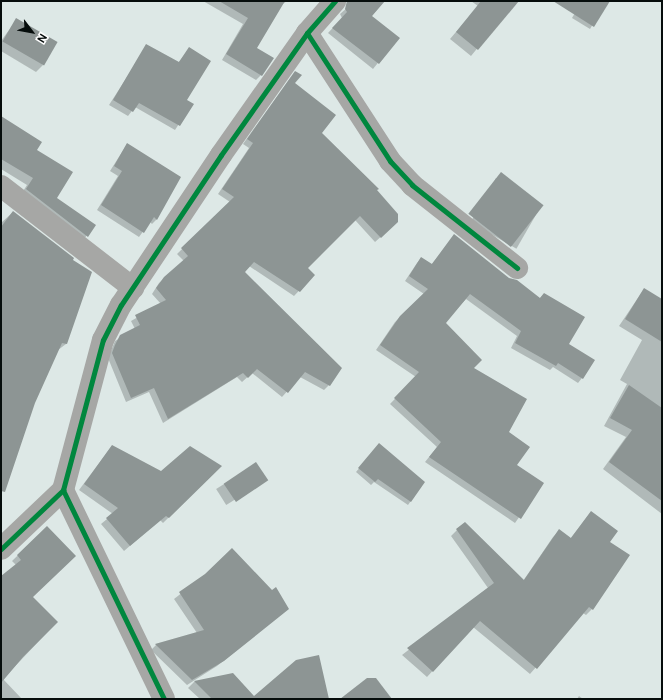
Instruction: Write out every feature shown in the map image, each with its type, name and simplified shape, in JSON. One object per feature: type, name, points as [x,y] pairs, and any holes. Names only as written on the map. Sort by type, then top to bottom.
[{"type":"street","points":[[1,549],[63,490],[103,340],[133,288],[221,155],[307,33],[334,1]]},
{"type":"street","points":[[307,33],[390,161],[412,185],[517,268]]},
{"type":"street","points":[[1,186],[133,288]]},
{"type":"street","points":[[63,490],[164,699]]},
{"type":"building","points":[[219,1],[285,1],[257,48],[274,58],[262,76],[226,54],[248,18]]},
{"type":"building","points":[[347,1],[385,1],[372,16],[400,38],[379,64],[332,28],[347,12],[345,9]]},
{"type":"building","points":[[481,1],[519,1],[478,50],[456,32]]},
{"type":"building","points":[[553,1],[610,1],[594,27]]},
{"type":"building","points":[[16,18],[58,42],[44,65],[3,41]]},
{"type":"building","points":[[146,44],[179,62],[189,47],[211,61],[187,100],[194,104],[180,126],[139,103],[133,112],[113,100]]},
{"type":"building","points":[[295,71],[302,75],[295,83],[336,115],[322,133],[379,189],[377,190],[398,214],[398,222],[381,238],[360,216],[308,268],[315,275],[300,292],[254,262],[245,272],[342,368],[330,386],[305,372],[288,393],[257,369],[248,378],[243,373],[168,419],[154,388],[131,398],[112,353],[120,335],[140,325],[135,315],[166,300],[156,288],[164,277],[188,256],[181,248],[234,197],[222,189],[253,143],[247,139]]},
{"type":"building","points":[[1,116],[42,142],[37,150],[73,172],[57,198],[96,225],[88,237],[26,189],[33,178],[1,159]]},
{"type":"building","points":[[127,143],[181,177],[157,220],[154,217],[144,233],[101,205],[122,171],[114,166]]},
{"type":"building","points":[[501,172],[544,205],[511,247],[468,214]]},
{"type":"building","points":[[13,211],[74,258],[73,260],[92,272],[67,344],[62,343],[35,403],[5,492],[1,491],[1,227]]},
{"type":"building","points":[[454,234],[509,278],[517,280],[540,298],[544,293],[585,317],[569,344],[595,360],[583,379],[558,363],[556,366],[515,343],[521,331],[470,294],[446,323],[482,360],[474,368],[527,399],[509,432],[530,447],[517,465],[544,483],[521,519],[429,457],[441,442],[394,398],[419,372],[380,345],[400,316],[428,289],[409,276],[421,257],[432,264]]},
{"type":"building","points":[[644,288],[662,299],[662,342],[625,319]]},
{"type":"building","points":[[629,385],[662,408],[662,501],[609,462],[632,430],[610,418]]},
{"type":"building","points":[[379,443],[425,482],[411,502],[378,479],[375,482],[358,468]]},
{"type":"building","points":[[112,445],[161,471],[190,446],[222,466],[169,518],[166,516],[130,546],[106,518],[118,508],[84,484]]},
{"type":"building","points":[[256,462],[268,480],[236,502],[224,484]]},
{"type":"building","points":[[591,511],[618,531],[610,542],[630,555],[593,610],[589,607],[537,669],[480,621],[433,672],[407,648],[494,583],[456,529],[465,522],[524,580],[559,529],[571,538]]},
{"type":"building","points":[[47,526],[76,556],[33,597],[58,622],[23,657],[1,683],[1,576],[21,560],[17,555]]},
{"type":"building","points":[[232,548],[272,590],[276,587],[289,609],[224,661],[192,680],[155,644],[204,630],[179,592],[205,574]]},
{"type":"building","points":[[319,655],[329,699],[212,699],[194,681],[233,673],[254,696],[296,660]]},
{"type":"building","points":[[367,678],[376,678],[392,699],[340,699]]},
{"type":"cycle path","points":[[1,549],[63,490],[103,340],[121,305],[221,155],[307,33],[335,1]]},
{"type":"cycle path","points":[[307,33],[390,161],[412,185],[517,268]]},
{"type":"cycle path","points":[[63,490],[164,699]]}]
